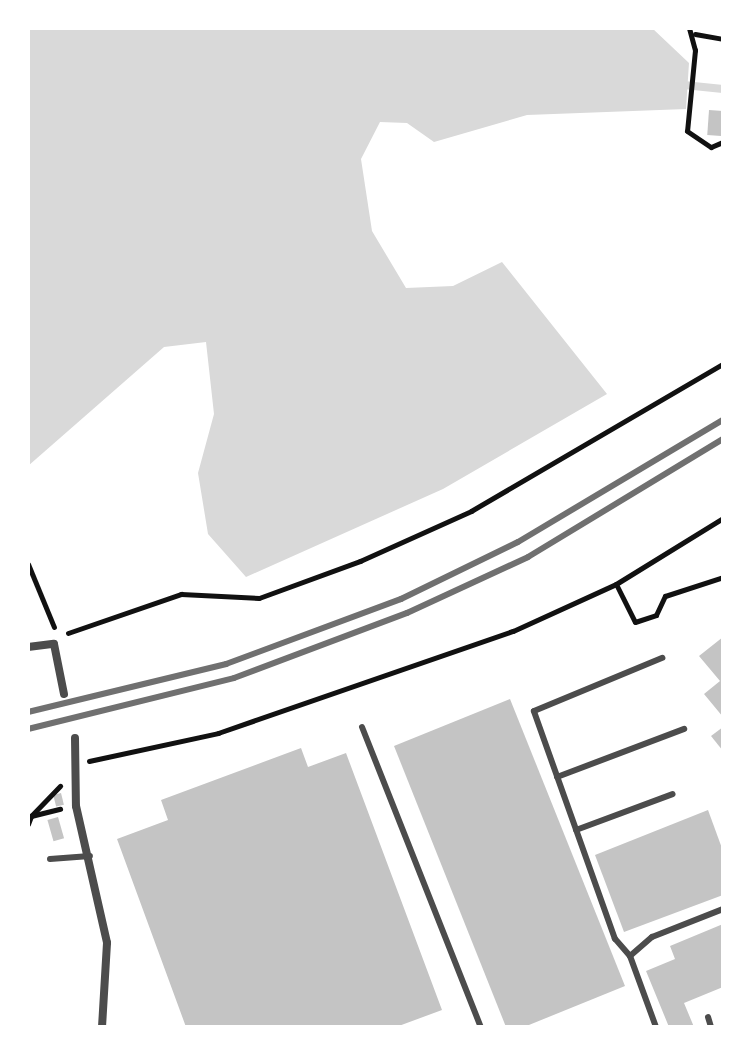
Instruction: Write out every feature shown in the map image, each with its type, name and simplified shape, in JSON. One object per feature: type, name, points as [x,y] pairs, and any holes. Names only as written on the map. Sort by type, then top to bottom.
[{"type":"street","points":[[28,647],[54,644],[64,694]]},
{"type":"street","points":[[75,738],[76,806],[90,856],[107,943],[102,1027]]},
{"type":"lane","points":[[656,1027],[630,956],[615,939],[534,711],[662,658]]},
{"type":"lane","points":[[362,727],[481,1027]]},
{"type":"lane","points":[[557,777],[684,729]]},
{"type":"lane","points":[[576,830],[673,794]]},
{"type":"lane","points":[[50,859],[90,856]]},
{"type":"lane","points":[[630,956],[652,937],[723,909]]},
{"type":"lane","points":[[708,1017],[711,1027]]},
{"type":"path","points":[[689,28],[695,34],[723,39]]},
{"type":"path","points":[[695,34],[692,140],[711,147],[723,142]]},
{"type":"path","points":[[54,644],[71,631],[181,594],[259,598],[471,511],[723,364]]},
{"type":"path","points":[[77,764],[218,733],[364,687],[616,584],[723,518]]},
{"type":"path","points":[[28,564],[54,622],[54,644]]},
{"type":"path","points":[[616,584],[635,622],[656,615],[665,596],[723,577]]},
{"type":"path","points":[[28,824],[48,791],[75,780]]},
{"type":"path","points":[[31,816],[76,806]]},
{"type":"shaded area","points":[[28,28],[652,28],[689,63],[686,109],[527,115],[434,142],[407,123],[380,122],[361,159],[372,231],[406,288],[453,286],[502,262],[607,394],[443,489],[246,577],[208,534],[198,473],[214,414],[206,342],[164,347],[28,466]]},
{"type":"building","points":[[709,110],[723,111],[721,136],[707,135]]},
{"type":"building","points":[[723,637],[723,717],[704,694],[720,681],[699,656]]},
{"type":"building","points":[[510,699],[625,986],[524,1027],[506,1027],[394,746]]},
{"type":"building","points":[[723,727],[723,751],[711,736]]},
{"type":"building","points":[[301,748],[308,767],[346,753],[442,1010],[396,1027],[186,1027],[117,839],[168,820],[161,800]]},
{"type":"building","points":[[61,793],[64,805],[56,807],[53,795]]},
{"type":"building","points":[[708,810],[723,851],[723,895],[624,932],[595,855]]},
{"type":"building","points":[[58,817],[64,838],[53,841],[47,820]]},
{"type":"building","points":[[723,924],[723,987],[684,1003],[694,1027],[669,1027],[646,971],[675,959],[670,946]]},
{"type":"waterway","points":[[684,85],[723,89]]},
{"type":"railway","points":[[28,712],[226,664],[401,599],[518,542],[723,420]]},
{"type":"railway","points":[[28,729],[234,678],[407,613],[528,557],[723,439]]}]
